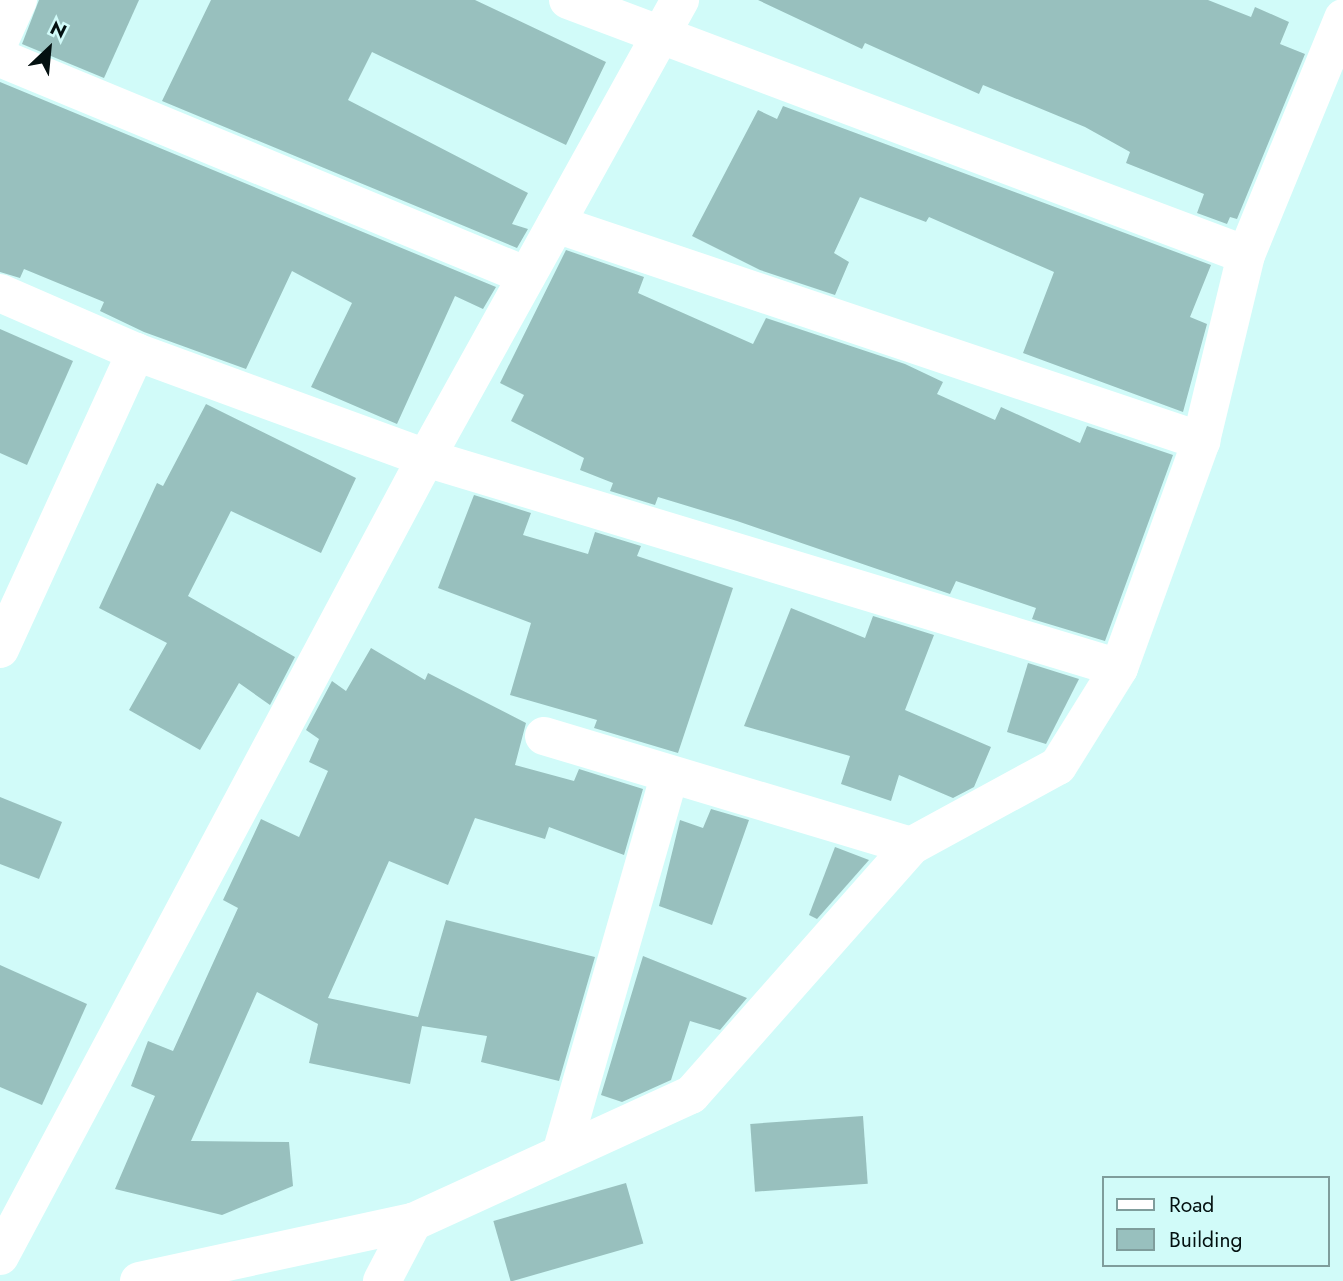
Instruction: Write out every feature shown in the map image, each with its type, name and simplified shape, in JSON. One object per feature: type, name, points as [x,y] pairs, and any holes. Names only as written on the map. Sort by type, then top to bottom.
[{"type":"street","points":[[0,40],[19,0]]},
{"type":"street","points":[[568,0],[1246,255]]},
{"type":"street","points":[[0,1256],[426,458],[680,0]]},
{"type":"street","points":[[1332,0],[1343,4]]},
{"type":"street","points":[[139,1281],[413,1222],[562,1150],[691,1095],[911,846],[1058,766],[1119,668],[1201,441],[1246,255],[1343,18]]},
{"type":"street","points":[[0,58],[527,276]]},
{"type":"street","points":[[556,224],[1201,441]]},
{"type":"street","points":[[0,293],[136,352],[426,458],[1119,668]]},
{"type":"street","points":[[0,649],[136,352]]},
{"type":"street","points":[[544,736],[911,846]]},
{"type":"street","points":[[562,1150],[670,774]]},
{"type":"street","points":[[382,1281],[413,1222]]},
{"type":"building","points":[[39,0],[139,0],[104,78],[22,44]]},
{"type":"building","points":[[211,0],[475,0],[606,62],[566,145],[372,52],[348,100],[528,193],[512,224],[528,229],[517,248],[162,101]]},
{"type":"building","points":[[758,0],[1208,0],[1251,17],[1255,7],[1289,22],[1280,44],[1305,54],[1237,219],[1230,217],[1227,224],[1197,213],[1204,194],[1126,163],[1130,152],[1085,127],[983,85],[979,94],[865,43],[862,49]]},
{"type":"building","points":[[0,82],[496,287],[483,309],[455,296],[397,424],[311,387],[352,303],[292,271],[246,369],[144,332],[100,311],[104,302],[24,269],[20,278],[0,272]]},
{"type":"building","points":[[783,106],[1211,265],[1190,317],[1207,324],[1183,412],[1023,353],[1054,272],[929,217],[926,222],[860,197],[834,253],[849,262],[835,295],[760,270],[692,236],[758,110],[777,119]]},
{"type":"building","points":[[566,250],[644,277],[638,293],[753,344],[766,318],[905,364],[943,382],[937,394],[995,420],[1001,407],[1080,443],[1087,426],[1173,455],[1105,641],[1032,619],[1036,608],[956,581],[950,594],[737,521],[658,497],[655,505],[610,491],[613,483],[580,470],[584,458],[511,421],[524,395],[500,383]]},
{"type":"building","points":[[0,329],[73,361],[27,465],[0,453]]},
{"type":"building","points":[[206,404],[356,478],[321,553],[231,511],[188,596],[295,657],[270,705],[239,683],[200,750],[129,710],[167,643],[99,608],[157,483],[163,486]]},
{"type":"building","points":[[474,495],[531,513],[523,535],[588,554],[595,532],[641,546],[637,556],[733,588],[678,753],[594,728],[597,720],[510,695],[531,623],[438,588]]},
{"type":"building","points":[[791,608],[865,638],[873,616],[934,635],[905,710],[991,747],[974,787],[953,798],[899,775],[891,801],[841,784],[850,756],[744,726]]},
{"type":"building","points":[[371,648],[425,680],[428,673],[526,723],[515,765],[574,781],[579,769],[643,789],[624,855],[549,827],[545,839],[475,818],[448,885],[389,861],[328,998],[418,1017],[446,920],[595,957],[559,1081],[481,1062],[487,1036],[422,1026],[410,1084],[309,1063],[318,1024],[257,992],[191,1141],[289,1142],[293,1186],[222,1215],[115,1189],[155,1096],[131,1086],[148,1041],[173,1051],[238,908],[223,900],[261,819],[299,837],[328,771],[309,762],[319,739],[306,730],[332,681],[346,691]]},
{"type":"building","points":[[1028,663],[1079,679],[1046,744],[1007,732]]},
{"type":"building","points":[[0,797],[62,822],[39,879],[0,864]]},
{"type":"building","points":[[711,809],[749,820],[712,925],[659,906],[680,820],[703,828]]},
{"type":"building","points":[[835,847],[869,860],[817,919],[809,915]]},
{"type":"building","points":[[643,956],[747,998],[720,1030],[690,1021],[671,1080],[622,1102],[601,1095]]},
{"type":"building","points":[[0,965],[87,1004],[42,1105],[0,1087]]},
{"type":"building","points":[[863,1116],[868,1184],[755,1192],[750,1124]]},
{"type":"building","points":[[626,1183],[643,1244],[511,1281],[493,1221]]}]
